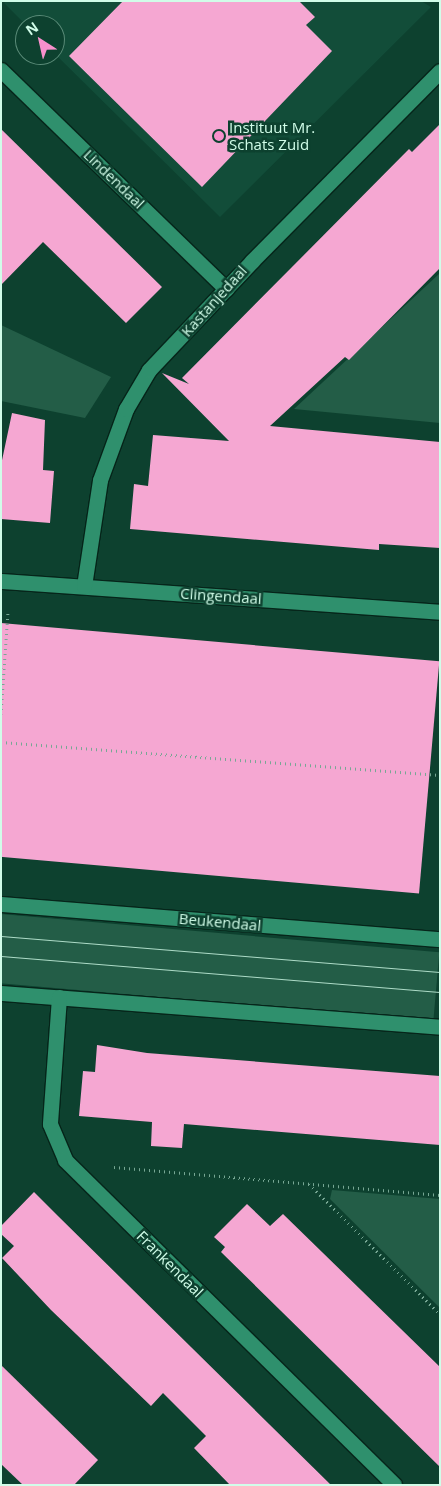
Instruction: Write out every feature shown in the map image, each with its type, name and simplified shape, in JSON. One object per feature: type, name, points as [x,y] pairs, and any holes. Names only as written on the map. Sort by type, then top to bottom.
[{"type":"street","name":"Lindendaal","points":[[1,70],[226,288]]},
{"type":"street","name":"Kastanjedaal","points":[[84,586],[100,480],[126,409],[149,370],[226,288],[440,71]]},
{"type":"street","name":"Clingendaal","points":[[6,582],[440,612]]},
{"type":"street","name":"Beukendaal","points":[[1,904],[440,939]]},
{"type":"street","points":[[1,993],[440,1027]]},
{"type":"street","name":"Frankendaal","points":[[59,998],[50,1124],[65,1160],[394,1485]]},
{"type":"path","points":[[1,714],[6,582]]},
{"type":"path","points":[[1,742],[440,775]]},
{"type":"path","points":[[110,1167],[440,1195]]},
{"type":"path","points":[[309,1184],[440,1314]]},
{"type":"shaded area","name":"Instituut Mr. Schats Zuid","points":[[6,1],[421,1],[431,7],[220,217],[65,64],[65,15],[16,15],[4,3]]},
{"type":"shaded area","points":[[440,273],[440,423],[294,409]]},
{"type":"shaded area","points":[[1,325],[111,377],[85,418],[1,401]]},
{"type":"shaded area","points":[[1,914],[439,952],[433,1021],[1,983]]},
{"type":"shaded area","points":[[332,1190],[440,1199],[440,1308],[330,1199]]},
{"type":"building","name":"Instituut Mr. Schats Zuid","points":[[123,1],[299,1],[315,17],[306,25],[332,51],[202,187],[69,56]]},
{"type":"building","points":[[440,124],[440,268],[349,360],[345,357],[270,426],[440,442],[440,548],[379,544],[379,550],[130,529],[134,484],[148,486],[153,435],[229,441],[162,373],[189,384],[182,378],[409,149],[412,152]]},
{"type":"building","points":[[1,129],[162,287],[126,323],[43,242],[1,285]]},
{"type":"building","points":[[12,413],[45,420],[43,470],[54,471],[50,523],[1,519],[1,465]]},
{"type":"building","points":[[1,623],[439,661],[419,893],[1,857]]},
{"type":"building","points":[[97,1045],[147,1053],[440,1076],[440,1145],[184,1124],[182,1148],[151,1146],[152,1122],[79,1116],[83,1071],[95,1072]]},
{"type":"building","points":[[34,1192],[331,1485],[230,1485],[194,1448],[206,1436],[163,1393],[151,1406],[51,1310],[2,1258],[14,1246],[1,1234],[1,1226]]},
{"type":"building","points":[[247,1204],[270,1226],[283,1214],[440,1367],[440,1467],[221,1252],[225,1247],[214,1237]]},
{"type":"building","points":[[1,1365],[98,1460],[74,1485],[23,1485],[1,1464]]},
{"type":"tram line","points":[[1,936],[440,972]]},
{"type":"tram line","points":[[1,956],[440,992]]},
{"type":"place","name":"Instituut Mr. Schats Zuid","points":[[219,136]]}]
